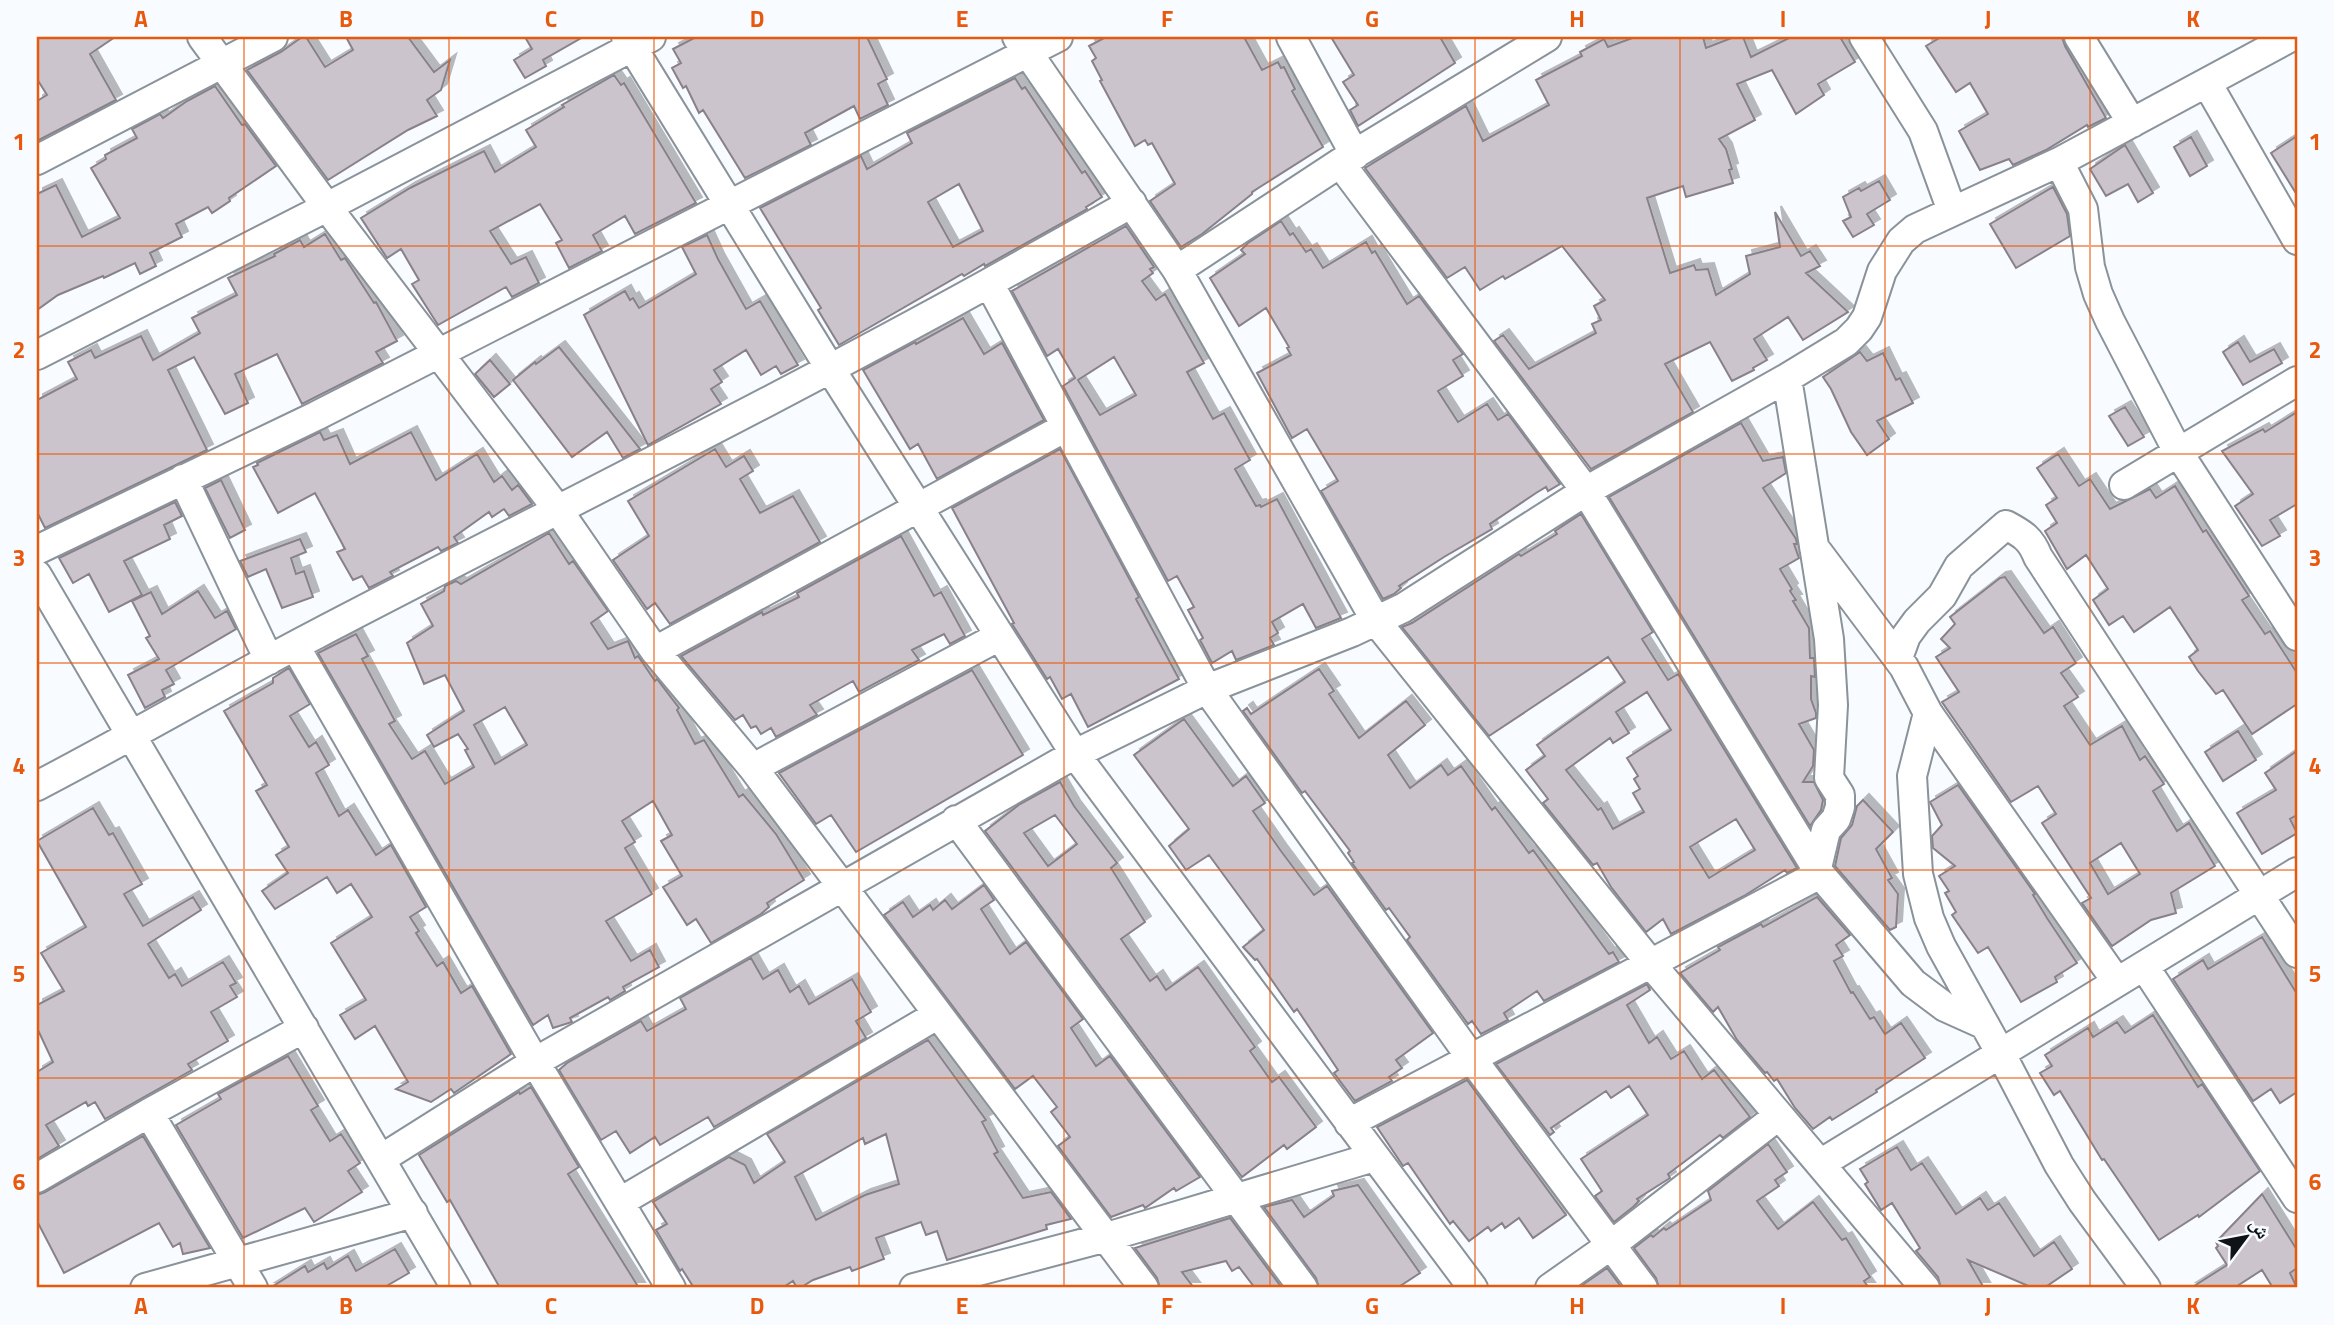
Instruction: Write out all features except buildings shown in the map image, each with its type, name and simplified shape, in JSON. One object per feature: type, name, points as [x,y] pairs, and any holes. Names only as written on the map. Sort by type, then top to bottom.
[{"type":"street","points":[[202,37],[327,207],[558,510],[655,651],[753,768],[1144,1288]]},
{"type":"street","points":[[38,158],[273,37]]},
{"type":"street","points":[[37,550],[316,416],[729,204],[1023,44],[1058,37]]},
{"type":"street","points":[[1291,37],[1347,159],[1586,491],[1818,871],[1913,984],[1945,1007],[1985,1025]]},
{"type":"street","points":[[1177,270],[1347,159],[1547,37]]},
{"type":"street","points":[[1864,37],[1923,131],[1952,211]]},
{"type":"street","points":[[2079,37],[2132,123]]},
{"type":"street","points":[[381,1158],[535,1062],[1075,754],[1207,690],[1376,621],[1425,595],[1586,491],[1846,342],[1867,317],[1882,271],[1901,241],[1915,229],[2059,162],[2285,38]]},
{"type":"street","points":[[37,355],[327,207],[636,40],[729,204],[831,370],[1075,754],[1473,1288]]},
{"type":"street","points":[[1023,44],[1177,270],[1376,621],[1651,964],[1925,1288]]},
{"type":"street","points":[[2207,83],[2297,240]]},
{"type":"street","points":[[2059,162],[2083,209],[2086,247],[2098,294],[2178,452],[2297,636]]},
{"type":"street","points":[[37,786],[295,646],[831,370],[1132,203]]},
{"type":"street","points":[[989,284],[1207,690],[1472,1059],[1643,1288]]},
{"type":"street","points":[[1349,1123],[1651,964],[1818,871],[1826,830],[1836,819],[1840,796],[1829,778],[1832,670],[1787,378]]},
{"type":"street","points":[[2124,485],[2297,381]]},
{"type":"street","points":[[655,651],[1066,427]]},
{"type":"street","points":[[183,479],[269,660]]},
{"type":"street","points":[[1898,658],[1906,636],[1942,596],[1959,566],[2007,525],[2026,535],[2297,953]]},
{"type":"street","points":[[1814,548],[1911,676],[1928,713],[2117,982]]},
{"type":"street","points":[[37,575],[456,1288]]},
{"type":"street","points":[[753,768],[1000,636]]},
{"type":"street","points":[[295,646],[535,1062],[671,1288]]},
{"type":"street","points":[[1928,713],[1912,776],[1918,874],[1929,918],[1941,946],[2059,1166],[2147,1288]]},
{"type":"street","points":[[956,820],[1303,1288]]},
{"type":"street","points":[[1820,1164],[2297,872]]},
{"type":"street","points":[[2144,966],[2297,1198]]},
{"type":"street","points":[[621,1202],[937,1015]]},
{"type":"street","points":[[37,1178],[304,1028]]},
{"type":"street","points":[[149,1113],[253,1288]]},
{"type":"street","points":[[1550,1288],[1611,1245],[1778,1116]]},
{"type":"street","points":[[926,1287],[1236,1200],[1374,1157]]},
{"type":"street","points":[[145,1288],[413,1213]]}]
